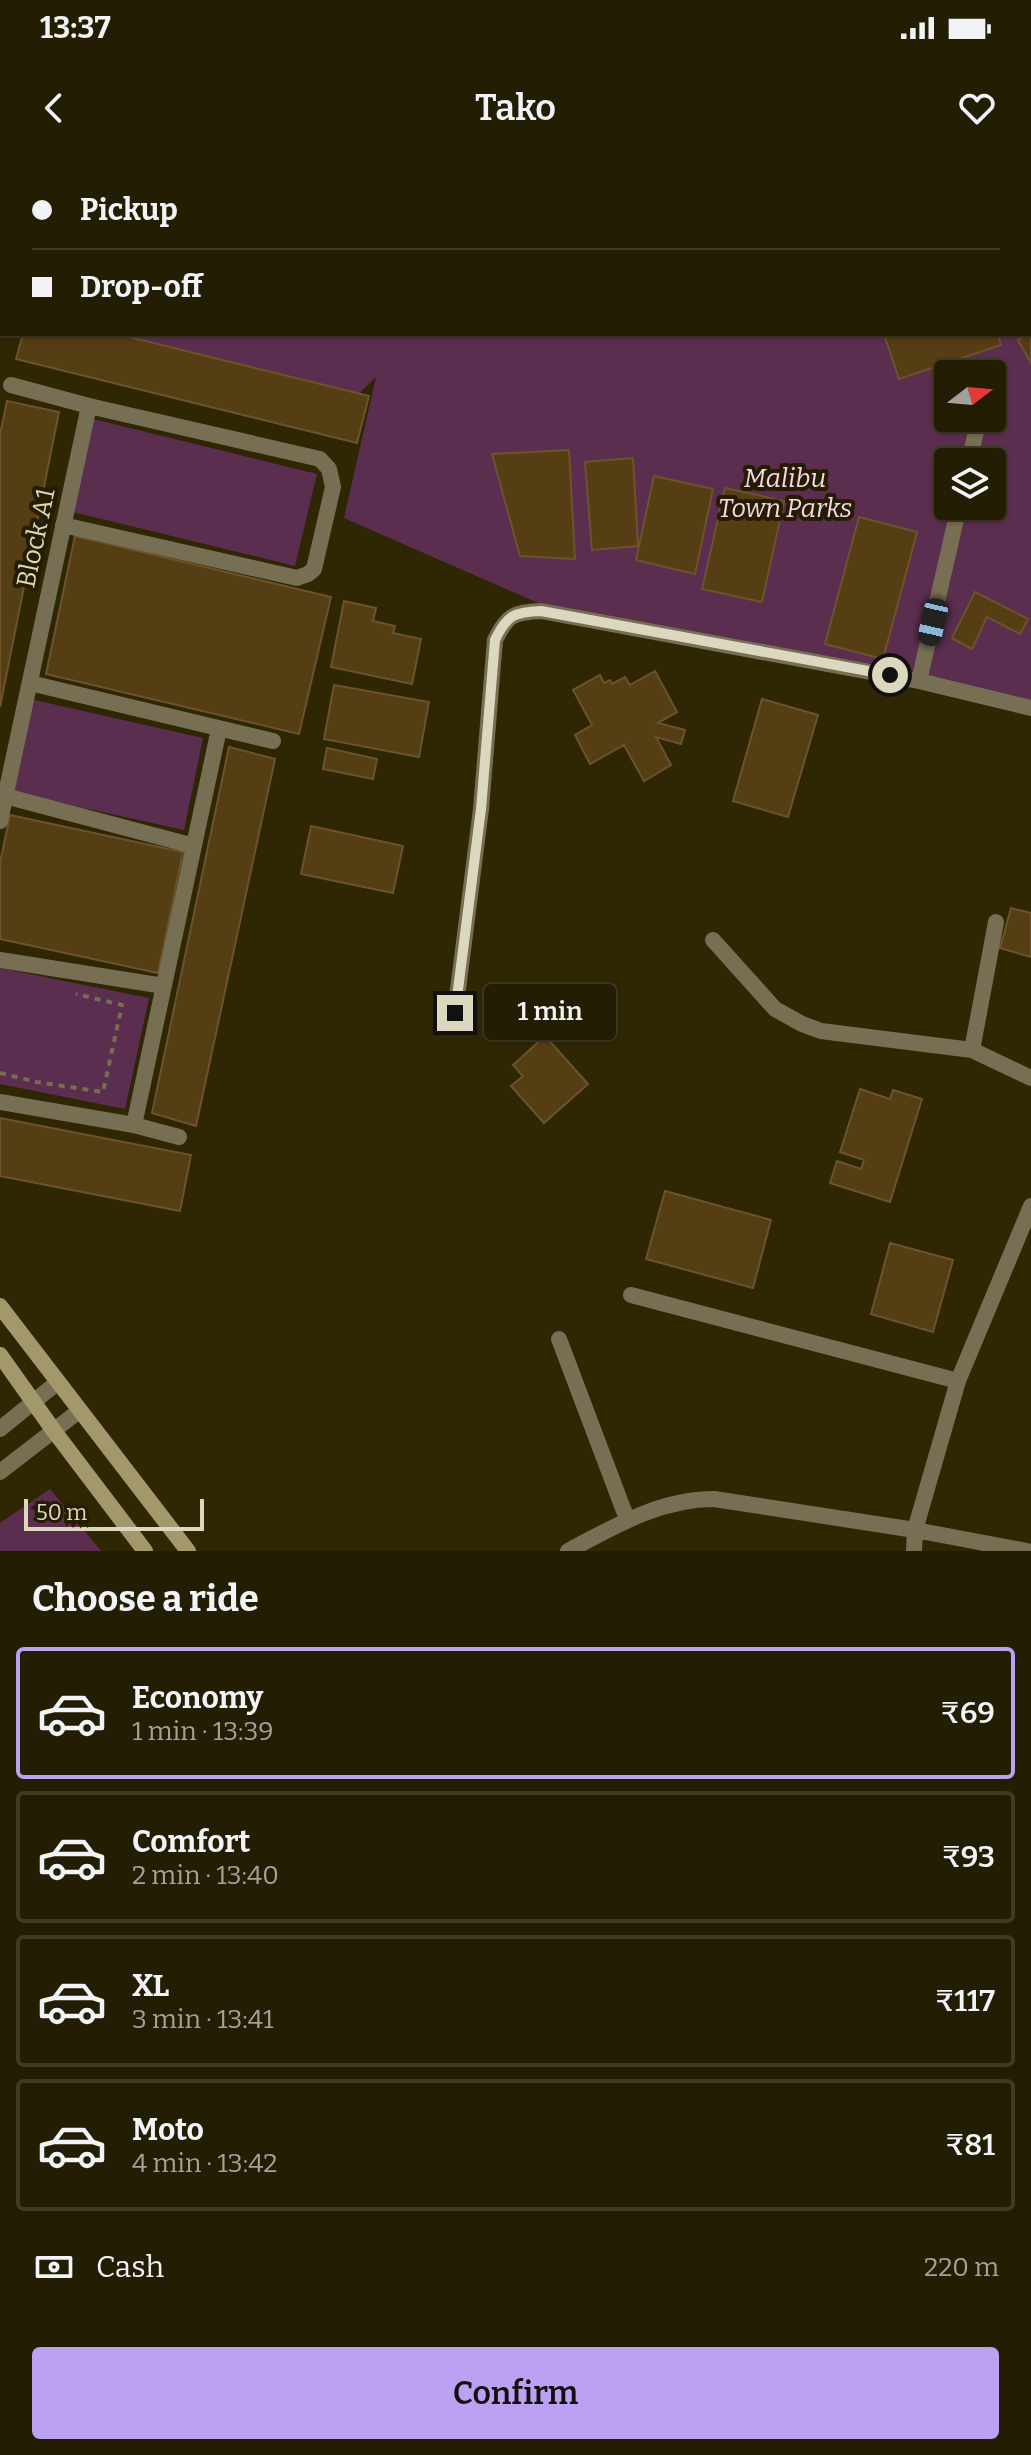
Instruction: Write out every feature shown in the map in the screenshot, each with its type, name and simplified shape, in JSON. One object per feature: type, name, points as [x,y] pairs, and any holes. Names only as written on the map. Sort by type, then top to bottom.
[{"type":"main road","points":[[0,1306],[188,1551]]},
{"type":"main road","points":[[0,1355],[145,1551]]},
{"type":"street","points":[[11,385],[320,459],[329,469],[333,487],[314,569],[297,578],[63,525]]},
{"type":"street","name":"Block A1","points":[[0,821],[89,406]]},
{"type":"street","points":[[919,681],[956,520]]},
{"type":"street","points":[[455,1013],[481,809],[495,640],[503,623],[515,614],[541,611],[919,681],[1031,708]]},
{"type":"street","points":[[30,683],[273,741]]},
{"type":"street","points":[[134,1125],[219,729]]},
{"type":"street","points":[[5,796],[194,846]]},
{"type":"street","points":[[972,1050],[996,922]]},
{"type":"street","points":[[713,940],[775,1009],[802,1024],[821,1031],[972,1050],[1031,1078]]},
{"type":"street","points":[[0,960],[164,986]]},
{"type":"street","points":[[0,1102],[134,1125],[179,1137]]},
{"type":"street","points":[[914,1551],[915,1530],[958,1381],[1031,1206]]},
{"type":"street","points":[[631,1295],[958,1381]]},
{"type":"street","points":[[559,1339],[627,1519]]},
{"type":"street","points":[[0,1429],[58,1382]]},
{"type":"street","points":[[0,1472],[79,1411]]},
{"type":"street","points":[[568,1551],[627,1519],[664,1505],[692,1499],[714,1499],[915,1530],[1027,1551]]},
{"type":"path","points":[[0,1073],[103,1092],[122,1005]]},
{"type":"green space","name":"Malibu Town Parks","points":[[112,336],[1031,336],[1031,705],[545,606],[344,518],[376,377],[330,422]]},
{"type":"green space","points":[[89,418],[317,474],[295,566],[69,511]]},
{"type":"green space","points":[[30,699],[203,738],[184,830],[11,792]]},
{"type":"green space","points":[[0,968],[149,998],[125,1109],[0,1084]]},
{"type":"green space","points":[[50,1489],[101,1551],[0,1551],[0,1523]]},
{"type":"building","points":[[22,336],[125,336],[369,396],[357,443],[16,359]]},
{"type":"building","points":[[885,336],[998,336],[1001,345],[956,360],[934,360],[934,367],[899,379]]},
{"type":"building","points":[[1031,336],[1031,363],[1018,340]]},
{"type":"building","points":[[7,401],[59,412],[0,707],[0,434]]},
{"type":"building","points":[[569,450],[575,559],[520,556],[492,454]]},
{"type":"building","points":[[633,458],[638,546],[592,550],[585,462]]},
{"type":"building","points":[[654,476],[713,489],[695,574],[636,560]]},
{"type":"building","points":[[725,488],[784,501],[762,602],[702,589]]},
{"type":"building","points":[[859,517],[917,532],[883,659],[825,644]]},
{"type":"building","points":[[75,536],[331,597],[299,734],[46,674]]},
{"type":"building","points":[[975,592],[1028,619],[1020,634],[987,617],[972,649],[952,638]]},
{"type":"building","points":[[344,601],[376,608],[373,621],[395,626],[393,633],[421,639],[412,684],[331,667]]},
{"type":"building","points":[[655,671],[677,712],[658,723],[685,730],[681,744],[656,737],[671,765],[644,781],[624,745],[590,764],[575,735],[592,725],[573,690],[600,675],[604,683],[610,680],[612,684],[625,677],[630,685]]},
{"type":"building","points":[[334,685],[429,702],[419,757],[324,739]]},
{"type":"building","points":[[762,699],[818,715],[788,817],[733,801]]},
{"type":"building","points":[[229,747],[275,759],[196,1126],[152,1113]]},
{"type":"building","points":[[327,748],[377,759],[373,779],[323,769]]},
{"type":"building","points":[[10,815],[183,852],[158,973],[0,939],[0,863]]},
{"type":"building","points":[[311,826],[403,846],[393,893],[301,874]]},
{"type":"building","points":[[1011,908],[1031,913],[1031,957],[1000,948]]},
{"type":"building","points":[[545,1036],[588,1084],[544,1123],[511,1086],[523,1076],[513,1065]]},
{"type":"building","points":[[860,1089],[890,1099],[893,1090],[922,1099],[890,1202],[830,1183],[837,1161],[861,1169],[864,1160],[840,1152]]},
{"type":"building","points":[[0,1118],[191,1155],[180,1211],[0,1176]]},
{"type":"building","points":[[665,1191],[771,1220],[753,1288],[646,1259]]},
{"type":"building","points":[[890,1243],[953,1260],[933,1332],[871,1314]]},
{"type":"route","points":[[455,1013],[481,809],[495,640],[503,623],[515,614],[541,611],[890,675]]}]
